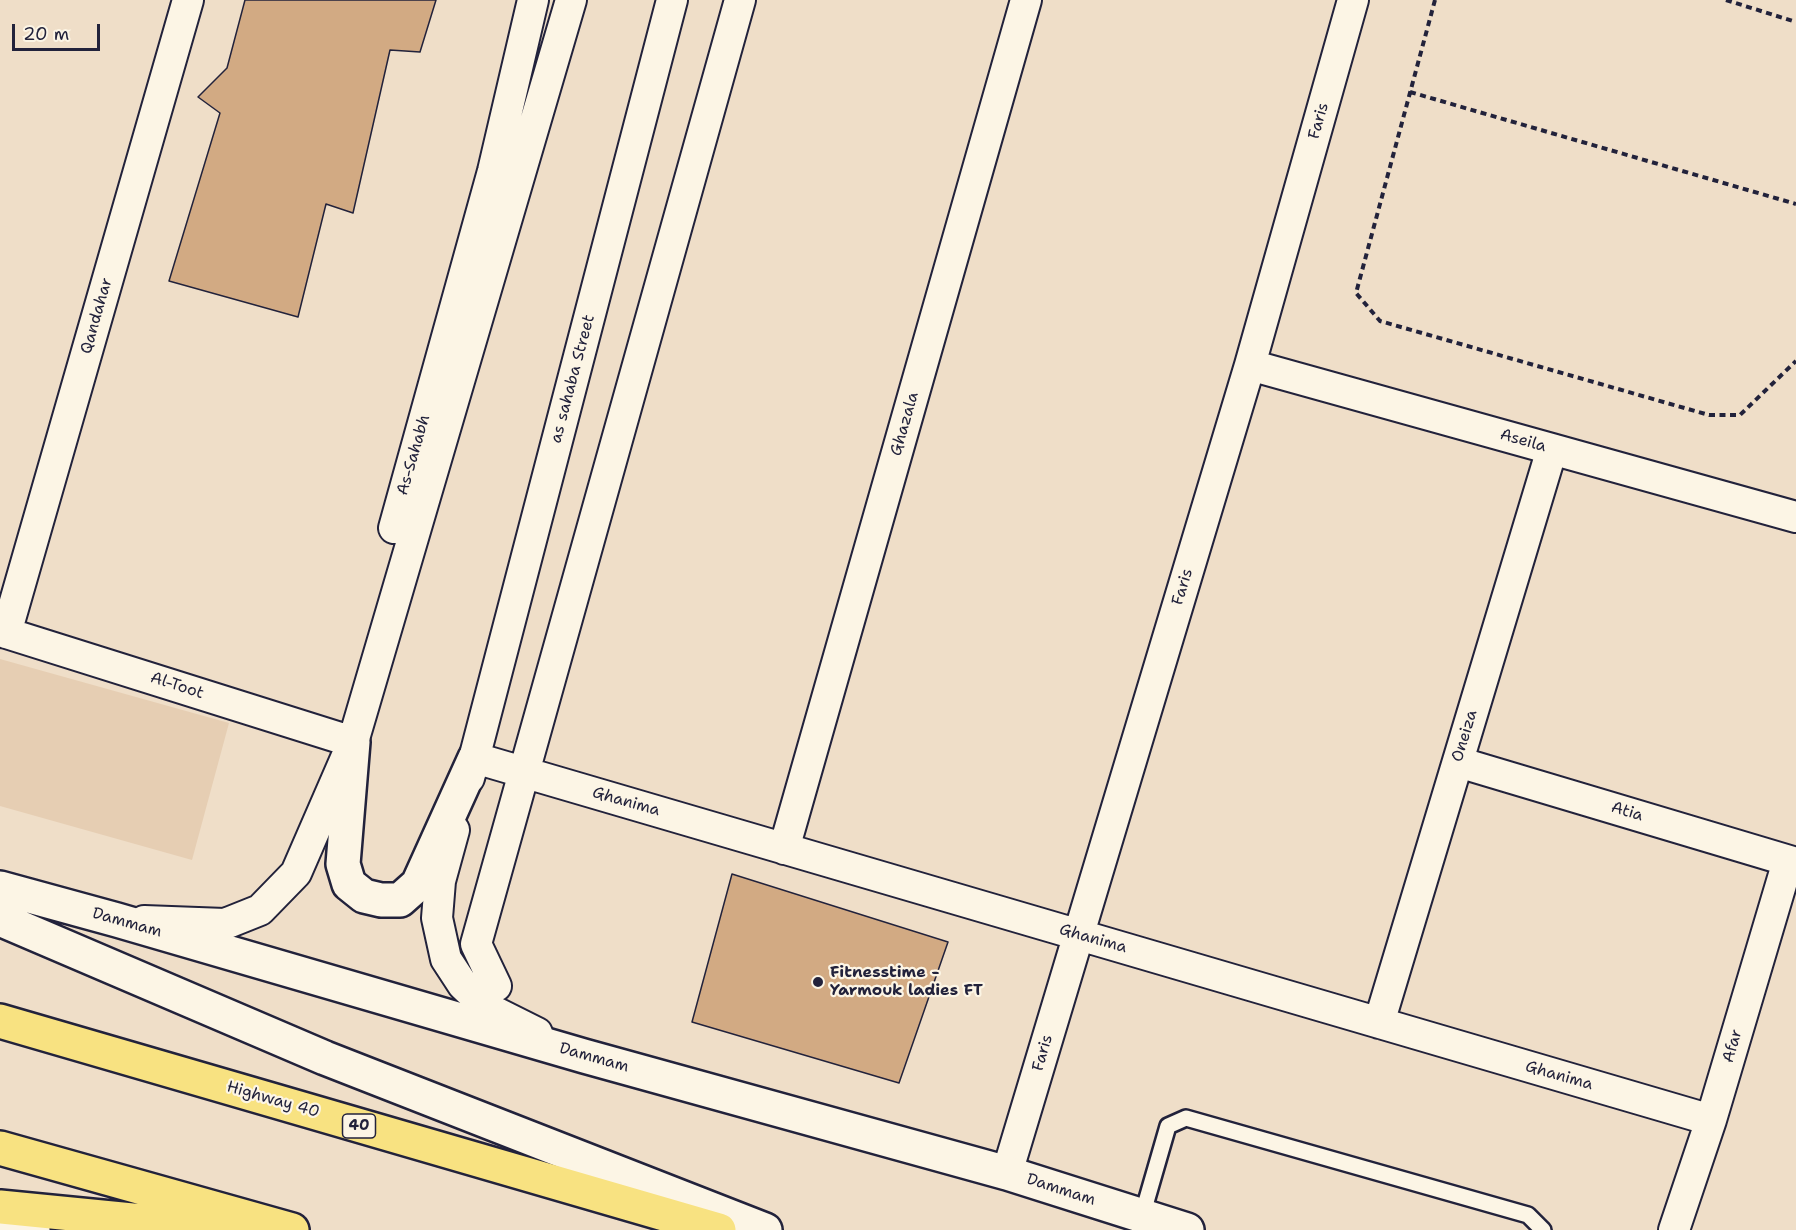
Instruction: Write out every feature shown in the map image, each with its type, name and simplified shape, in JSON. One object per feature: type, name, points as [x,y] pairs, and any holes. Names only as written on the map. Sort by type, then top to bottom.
[{"type":"highway","name":"Highway 40","points":[[0,1021],[719,1230]]},
{"type":"highway","points":[[0,1148],[292,1230]]},
{"type":"highway","points":[[0,1207],[238,1230]]},
{"type":"street","name":"Qandahar","points":[[3,632],[188,0]]},
{"type":"street","name":"As-Sahabh","points":[[353,742],[354,673],[493,171],[533,0]]},
{"type":"street","points":[[117,920],[225,924],[260,910],[296,873],[353,742],[570,0]]},
{"type":"street","points":[[668,13],[681,0]]},
{"type":"street","points":[[496,986],[476,944],[740,0]]},
{"type":"street","name":"Ghazala","points":[[784,849],[1026,0]]},
{"type":"street","name":"Faris","points":[[1007,1173],[1250,365],[1353,0]]},
{"type":"street","name":"as sahaba Street","points":[[584,1056],[487,1008],[463,985],[446,959],[437,918],[440,881],[475,758],[668,13]]},
{"type":"street","name":"As-Sahabh","points":[[485,288],[493,171]]},
{"type":"street","name":"Aseila","points":[[1250,365],[1796,517]]},
{"type":"street","name":"Oneiza","points":[[1379,1023],[1552,449]]},
{"type":"street","name":"Al-Toot","points":[[3,632],[353,742]]},
{"type":"street","points":[[353,742],[343,864],[349,884],[364,896],[381,900],[400,900],[418,884],[475,758]]},
{"type":"street","name":"Ghanima","points":[[475,758],[1711,1120]]},
{"type":"street","name":"Atia","points":[[1458,762],[1792,862]]},
{"type":"street","name":"Afar","points":[[1674,1230],[1792,862]]},
{"type":"street","name":"Dammam","points":[[0,888],[584,1056],[1007,1173],[1186,1230]]},
{"type":"street","points":[[0,919],[325,1058],[765,1230]]},
{"type":"street","points":[[0,1221],[33,1230]]},
{"type":"lane","points":[[1142,1216],[1168,1126],[1186,1118],[1528,1215],[1543,1230]]},
{"type":"path","points":[[1435,0],[1356,293],[1380,321],[1709,415],[1740,415],[1796,361]]},
{"type":"path","points":[[1726,0],[1796,22]]},
{"type":"path","points":[[1410,92],[1796,204]]},
{"type":"shaded area","points":[[0,659],[229,723],[192,860],[0,806]]},
{"type":"building","points":[[245,0],[436,0],[420,52],[390,50],[353,213],[326,204],[298,317],[169,281],[220,113],[198,97],[227,68]]},
{"type":"building","name":"Fitnesstime - Yarmouk ladies FT","points":[[732,874],[948,942],[899,1083],[692,1022]]},
{"type":"place","name":"Fitnesstime - Yarmouk ladies FT","points":[[818,982]]}]
